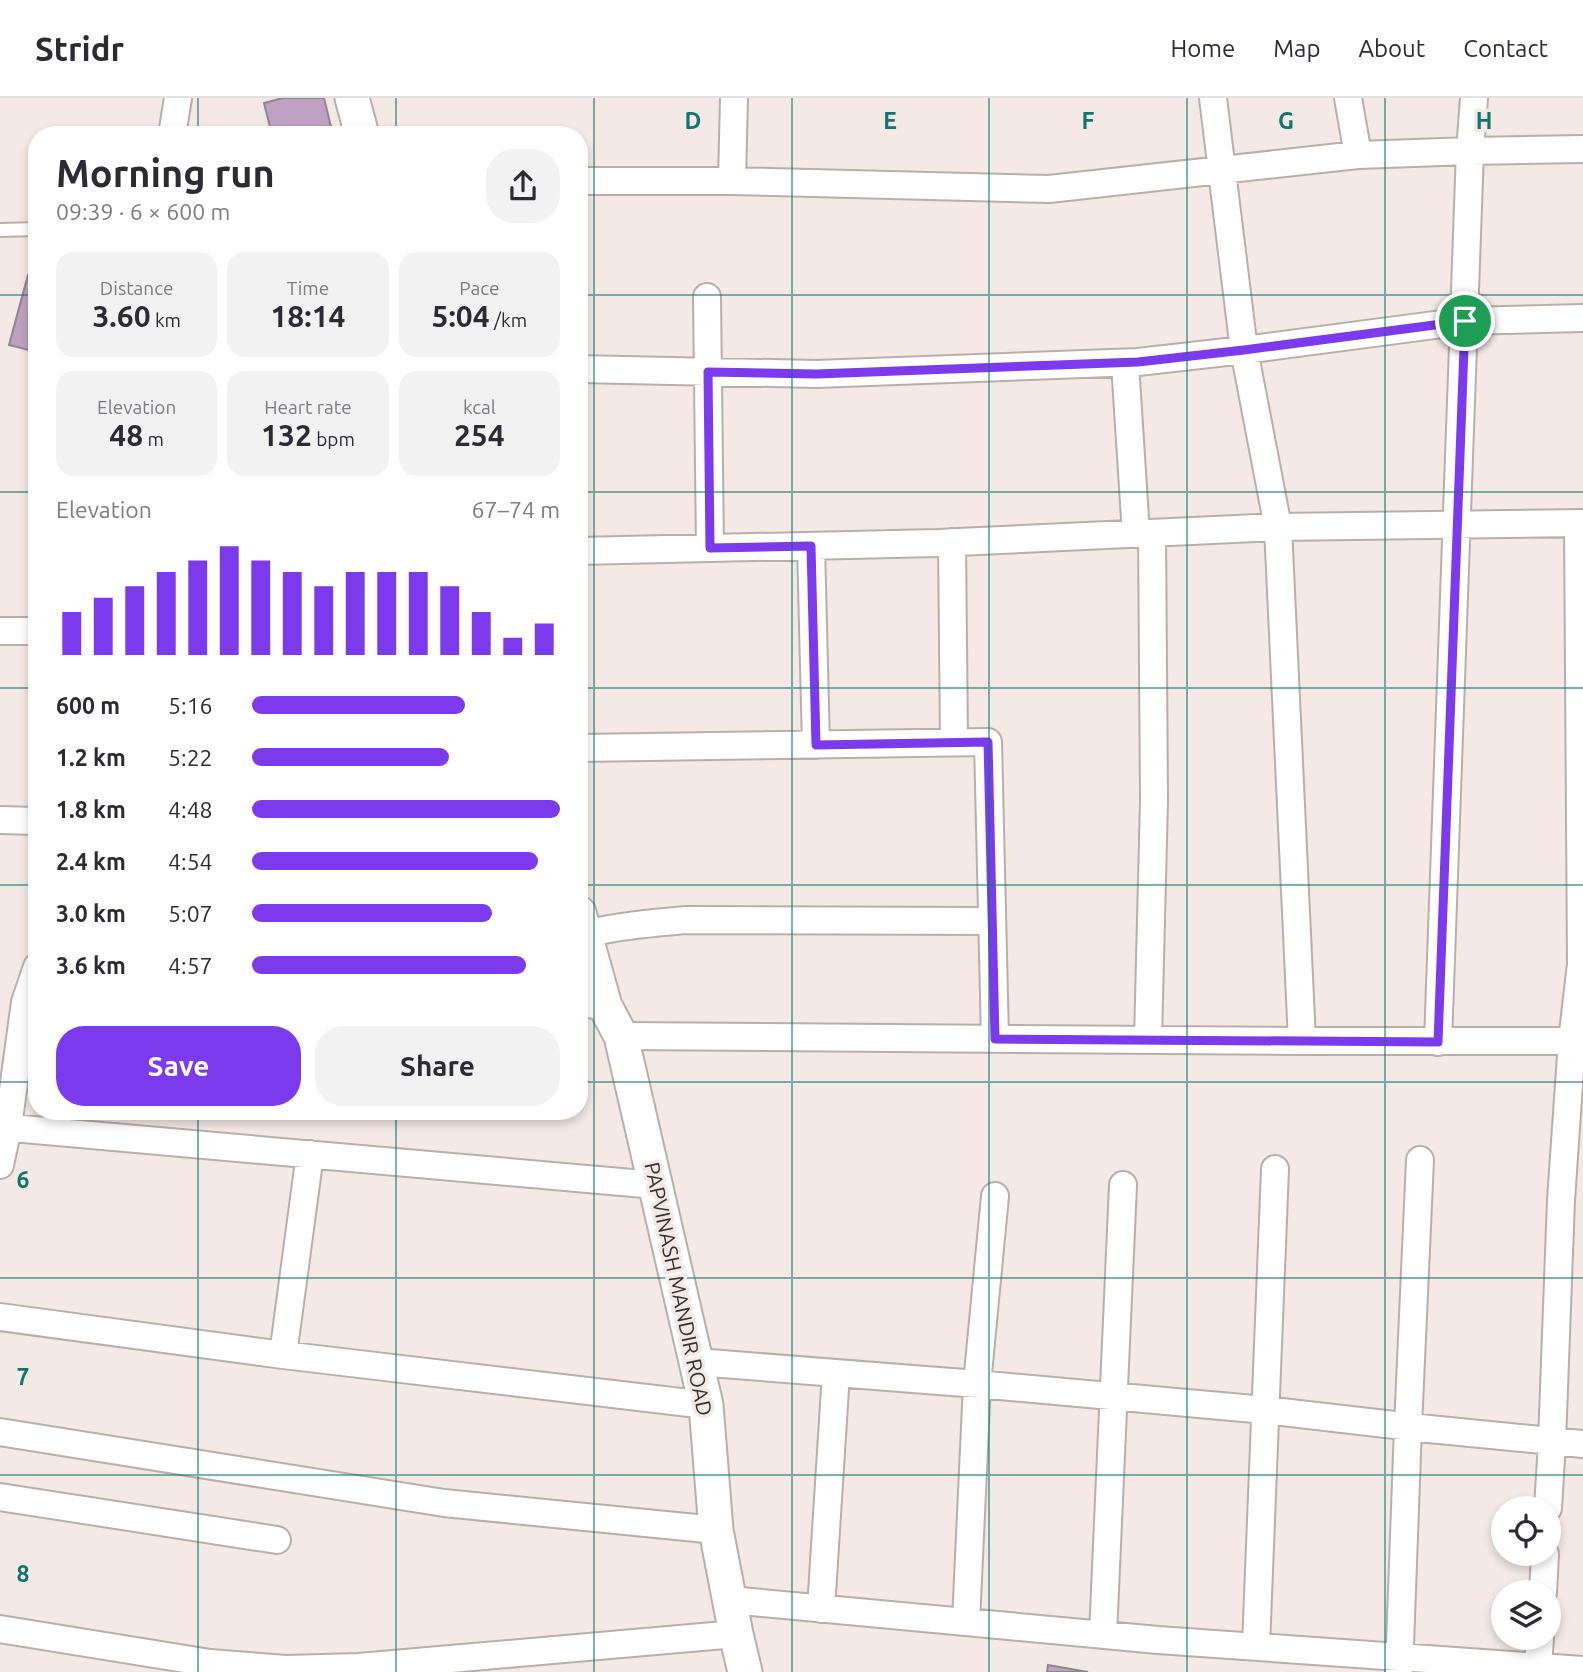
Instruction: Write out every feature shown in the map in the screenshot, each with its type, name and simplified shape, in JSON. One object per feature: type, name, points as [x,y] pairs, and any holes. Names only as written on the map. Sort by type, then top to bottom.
[{"type":"street","points":[[173,126],[178,98]]},
{"type":"street","points":[[352,98],[360,126]]},
{"type":"street","points":[[732,181],[734,98]]},
{"type":"street","points":[[1213,98],[1244,350],[1278,527],[1302,1041]]},
{"type":"street","points":[[1349,98],[1358,155]]},
{"type":"street","points":[[1438,1042],[1474,98]]},
{"type":"street","points":[[588,181],[732,181],[1049,190],[1358,155],[1583,149]]},
{"type":"street","points":[[707,297],[710,548]]},
{"type":"street","points":[[588,369],[816,374],[1125,363],[1465,321],[1583,318]]},
{"type":"street","points":[[1125,363],[1144,533],[1154,800],[1148,1040]]},
{"type":"street","points":[[588,551],[952,542],[1278,527],[1581,523],[1581,964],[1577,1041],[1561,1200],[1549,1496]]},
{"type":"street","points":[[952,542],[954,743]]},
{"type":"street","points":[[811,546],[816,745]]},
{"type":"street","points":[[0,631],[28,631]]},
{"type":"street","points":[[588,748],[988,742],[995,1039]]},
{"type":"street","points":[[0,820],[28,821]]},
{"type":"street","points":[[588,924],[611,928],[686,920],[992,921]]},
{"type":"street","name":"PAPVINASH MANDIR ROAD","points":[[588,972],[592,1005],[621,1036],[706,1405],[716,1530],[745,1672]]},
{"type":"street","points":[[0,1165],[12,1002],[28,980]]},
{"type":"street","points":[[621,1036],[1577,1041]]},
{"type":"street","points":[[4,1127],[655,1185]]},
{"type":"street","points":[[283,1354],[310,1154]]},
{"type":"street","points":[[1400,1664],[1420,1160]]},
{"type":"street","points":[[1256,1646],[1275,1169]]},
{"type":"street","points":[[1103,1635],[1123,1185]]},
{"type":"street","points":[[966,1622],[977,1384],[995,1196]]},
{"type":"street","points":[[0,1317],[706,1405]]},
{"type":"street","points":[[696,1362],[1265,1409],[1408,1427],[1583,1444]]},
{"type":"street","points":[[821,1609],[836,1373]]},
{"type":"street","points":[[0,1432],[444,1503],[716,1530]]},
{"type":"street","points":[[0,1497],[276,1540]]},
{"type":"street","points":[[730,1600],[1103,1635],[1256,1646],[1400,1664],[1538,1666],[1583,1670]]},
{"type":"street","points":[[0,1629],[210,1663],[286,1669],[359,1667],[736,1634]]},
{"type":"street","points":[[1538,1666],[1539,1650]]},
{"type":"lane","points":[[0,230],[28,229]]},
{"type":"building","points":[[283,98],[324,98],[331,126],[270,126],[264,103]]},
{"type":"building","points":[[28,275],[28,350],[9,345]]},
{"type":"building","points":[[1048,1665],[1088,1672],[1047,1672]]},
{"type":"route","points":[[1465,321],[1438,1042],[995,1039],[988,742],[816,745],[811,546],[710,548],[708,372],[816,374],[1138,362],[1465,321]]}]
